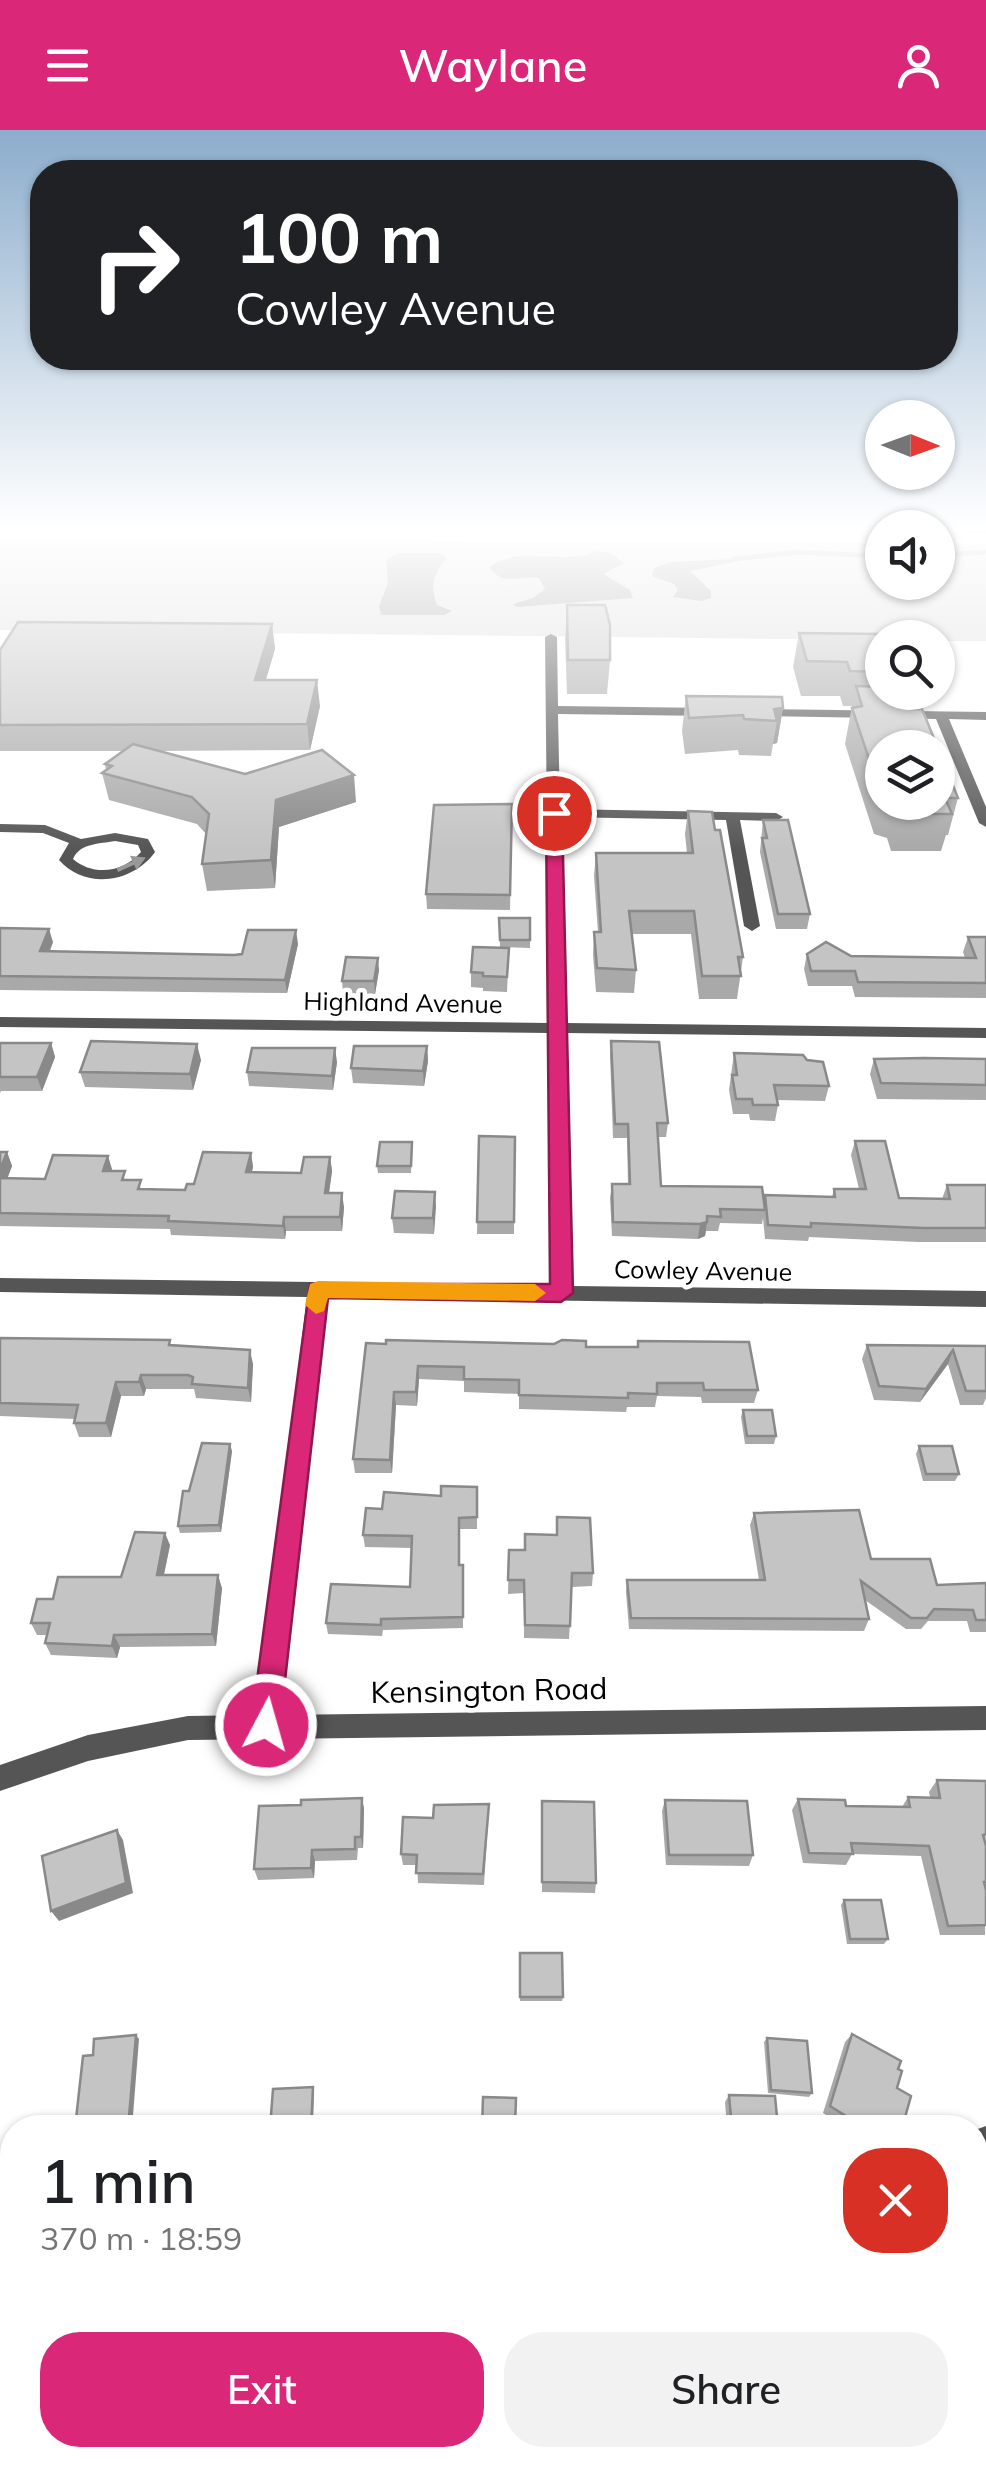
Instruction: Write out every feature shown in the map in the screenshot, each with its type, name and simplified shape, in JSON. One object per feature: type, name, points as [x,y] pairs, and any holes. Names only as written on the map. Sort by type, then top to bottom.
[{"type":"street","points":[[551,637],[561,1293]]},
{"type":"street","points":[[552,710],[721,712]]},
{"type":"street","points":[[740,712],[986,716]]},
{"type":"street","points":[[941,715],[986,823]]},
{"type":"street","points":[[554,813],[776,817]]},
{"type":"street","points":[[732,816],[752,926]]},
{"type":"street","points":[[0,828],[45,829],[80,843],[126,837],[143,842],[148,852],[140,864],[131,868],[86,875],[72,869],[66,860],[80,843]]},
{"type":"street","name":"Highland Avenue","points":[[0,1022],[986,1033]]},
{"type":"street","name":"Cowley Avenue","points":[[0,1286],[986,1298]]},
{"type":"street","points":[[266,1725],[318,1290]]},
{"type":"street","name":"Kensington Road","points":[[3,1779],[88,1748],[188,1728],[986,1718]]},
{"type":"shaded area","points":[[354,634],[865,634],[865,640]]},
{"type":"shaded area","points":[[955,634],[986,634],[986,641],[955,641]]},
{"type":"building","points":[[10,634],[269,634],[255,680],[317,680],[307,724],[0,725],[0,650]]},
{"type":"building","points":[[568,634],[610,634],[610,660],[568,660]]},
{"type":"building","points":[[799,634],[865,634],[865,671],[850,671],[847,662],[807,661]]},
{"type":"building","points":[[856,686],[865,686],[865,710],[922,710],[931,730],[865,730],[865,747],[852,708],[862,706]]},
{"type":"building","points":[[686,696],[782,697],[783,708],[774,709],[777,721],[744,719],[743,715],[689,718]]},
{"type":"building","points":[[133,744],[245,774],[322,750],[354,775],[276,800],[271,860],[202,864],[209,814],[192,797],[102,773],[112,766],[105,764]]},
{"type":"building","points":[[512,804],[510,895],[426,894],[434,805]]},
{"type":"building","points":[[688,811],[712,812],[715,830],[720,830],[743,957],[738,957],[741,976],[702,976],[694,911],[629,911],[636,970],[597,968],[594,932],[601,932],[596,853],[693,853]]},
{"type":"building","points":[[763,820],[788,820],[810,914],[778,914],[762,838],[767,838]]},
{"type":"building","points":[[499,918],[530,918],[530,940],[500,940]]},
{"type":"building","points":[[0,928],[49,929],[40,951],[234,955],[242,954],[248,930],[296,930],[285,980],[0,976]]},
{"type":"building","points":[[968,937],[986,937],[986,983],[858,982],[855,971],[811,971],[807,954],[826,942],[851,956],[976,958]]},
{"type":"building","points":[[473,947],[509,948],[507,977],[471,972]]},
{"type":"building","points":[[346,957],[378,958],[374,981],[342,981]]},
{"type":"building","points":[[91,1041],[197,1044],[190,1074],[80,1072]]},
{"type":"building","points":[[611,1041],[659,1042],[668,1123],[657,1123],[661,1186],[762,1187],[765,1210],[720,1209],[721,1217],[707,1216],[707,1222],[700,1224],[613,1222],[612,1184],[630,1184],[628,1124],[615,1124]]},
{"type":"building","points":[[0,1043],[51,1043],[37,1077],[0,1077]]},
{"type":"building","points":[[354,1046],[427,1046],[423,1071],[351,1068]]},
{"type":"building","points":[[252,1048],[335,1048],[332,1076],[247,1072]]},
{"type":"building","points":[[734,1053],[803,1055],[807,1060],[823,1062],[829,1086],[774,1085],[778,1105],[753,1105],[752,1099],[736,1099]]},
{"type":"building","points":[[874,1059],[986,1059],[986,1085],[881,1083]]},
{"type":"building","points":[[479,1136],[515,1137],[514,1222],[477,1222]]},
{"type":"building","points":[[855,1141],[885,1141],[899,1198],[950,1199],[947,1185],[986,1185],[986,1228],[768,1225],[765,1195],[835,1197],[834,1189],[866,1189]]},
{"type":"building","points":[[380,1142],[412,1142],[411,1166],[377,1166]]},
{"type":"building","points":[[0,1152],[7,1152],[0,1170]]},
{"type":"building","points":[[203,1152],[251,1153],[246,1172],[301,1173],[304,1157],[330,1157],[325,1193],[342,1193],[340,1217],[284,1217],[283,1226],[168,1221],[169,1216],[0,1213],[0,1178],[45,1179],[53,1155],[108,1156],[103,1171],[125,1171],[122,1180],[141,1180],[138,1189],[185,1190],[187,1184],[194,1184]]},
{"type":"building","points":[[395,1191],[435,1192],[433,1218],[392,1218]]},
{"type":"building","points":[[0,1338],[170,1340],[169,1345],[250,1350],[248,1388],[192,1384],[193,1377],[188,1375],[141,1375],[139,1382],[116,1382],[106,1423],[74,1423],[78,1405],[0,1403]]},
{"type":"building","points":[[386,1340],[554,1344],[562,1340],[586,1341],[586,1347],[638,1347],[638,1341],[749,1342],[758,1390],[704,1390],[703,1383],[657,1383],[657,1394],[628,1393],[628,1398],[519,1395],[519,1380],[464,1379],[464,1367],[418,1366],[416,1392],[394,1392],[390,1460],[353,1459],[366,1343],[386,1344]]},
{"type":"building","points":[[867,1345],[986,1346],[986,1391],[966,1391],[953,1350],[926,1389],[879,1386]]},
{"type":"building","points":[[743,1410],[772,1410],[776,1436],[747,1436]]},
{"type":"building","points":[[202,1443],[230,1444],[219,1525],[178,1526],[183,1491],[189,1491]]},
{"type":"building","points":[[919,1446],[952,1446],[959,1474],[926,1474]]},
{"type":"building","points":[[441,1486],[477,1487],[477,1517],[459,1518],[463,1617],[381,1619],[381,1625],[326,1623],[331,1584],[410,1587],[412,1536],[363,1535],[366,1508],[382,1509],[384,1492],[441,1496]]},
{"type":"building","points":[[859,1510],[871,1559],[930,1559],[937,1585],[986,1583],[986,1620],[976,1620],[973,1610],[934,1609],[927,1618],[911,1618],[861,1581],[869,1619],[631,1618],[627,1580],[765,1580],[754,1513]]},
{"type":"building","points":[[557,1517],[590,1518],[593,1573],[572,1573],[570,1626],[525,1625],[524,1580],[508,1580],[509,1550],[525,1550],[525,1534],[557,1535]]},
{"type":"building","points":[[135,1532],[165,1533],[157,1575],[218,1575],[212,1634],[114,1635],[112,1646],[45,1643],[50,1623],[31,1623],[37,1599],[53,1599],[58,1577],[121,1577]]},
{"type":"building","points":[[937,1780],[986,1781],[986,1925],[948,1926],[929,1846],[851,1843],[853,1854],[809,1853],[798,1799],[845,1800],[846,1806],[910,1807],[908,1797],[940,1798]]},
{"type":"building","points":[[362,1798],[361,1837],[355,1837],[355,1849],[312,1850],[311,1868],[254,1869],[259,1806]]},
{"type":"building","points":[[665,1800],[747,1801],[753,1855],[669,1855]]},
{"type":"building","points":[[542,1801],[594,1802],[596,1883],[542,1882]]},
{"type":"building","points":[[489,1804],[483,1874],[416,1873],[417,1855],[401,1854],[403,1817],[433,1818],[434,1805]]},
{"type":"building","points":[[117,1830],[126,1883],[51,1911],[42,1856]]},
{"type":"building","points":[[844,1900],[881,1900],[888,1939],[850,1939]]},
{"type":"building","points":[[520,1953],[562,1953],[563,1997],[520,1997]]},
{"type":"building","points":[[852,2034],[901,2061],[897,2088],[911,2096],[906,2115],[844,2115],[830,2106]]},
{"type":"building","points":[[136,2035],[129,2115],[76,2115],[83,2056],[93,2055],[94,2039]]},
{"type":"building","points":[[767,2038],[807,2041],[812,2093],[771,2090]]},
{"type":"building","points":[[313,2087],[312,2115],[271,2115],[273,2089]]},
{"type":"building","points":[[729,2095],[775,2096],[777,2115],[731,2115]]},
{"type":"building","points":[[483,2097],[516,2098],[515,2115],[482,2115]]},
{"type":"slow traffic","points":[[316,1305],[318,1290],[535,1293]]},
{"type":"route","points":[[266,1725],[318,1290],[561,1293],[554,813]]}]
